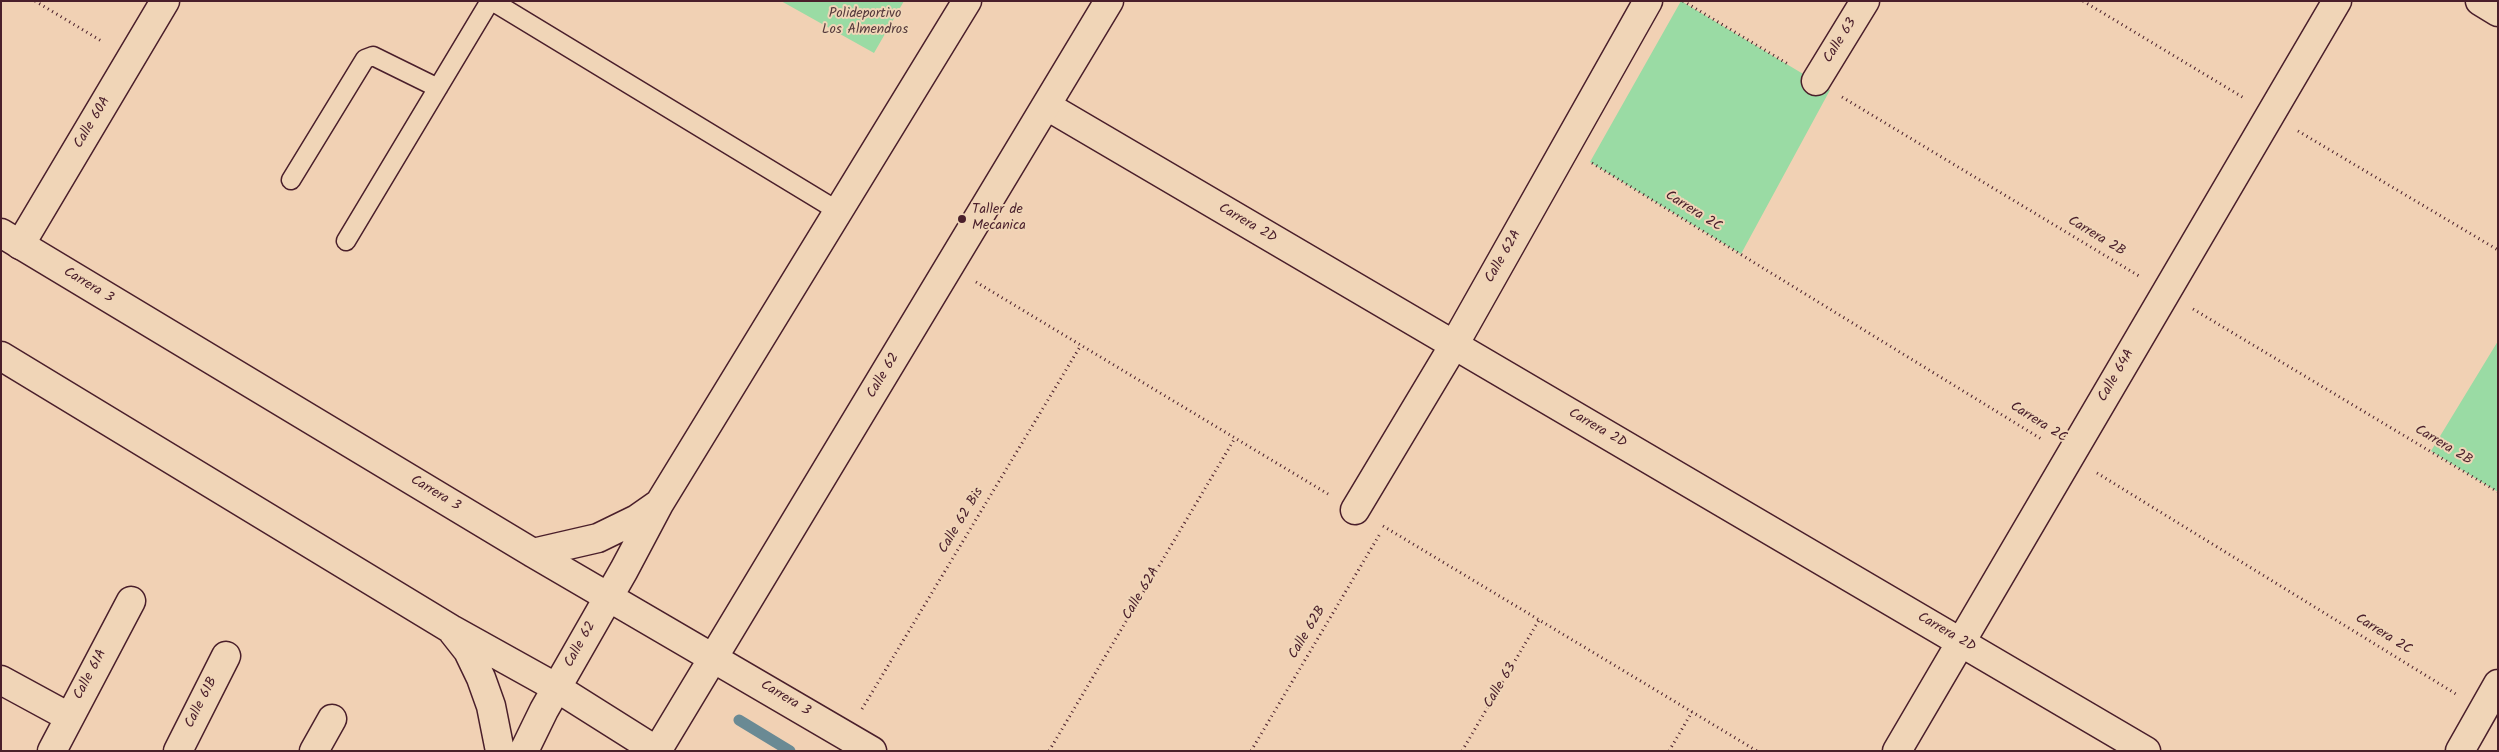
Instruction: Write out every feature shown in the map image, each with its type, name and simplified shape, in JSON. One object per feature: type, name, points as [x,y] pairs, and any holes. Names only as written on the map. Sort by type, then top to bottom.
[{"type":"street","name":"Calle 60A","points":[[11,239],[131,58],[165,1]]},
{"type":"street","name":"Calle 62","points":[[524,751],[659,504],[967,1]]},
{"type":"street","name":"Calle 62","points":[[657,751],[1109,1]]},
{"type":"street","name":"Calle 62A","points":[[1355,510],[1454,345],[1648,1]]},
{"type":"street","name":"Calle 63","points":[[1816,81],[1865,1]]},
{"type":"street","name":"Calle 64A","points":[[1897,751],[2336,1]]},
{"type":"street","points":[[2480,1],[2498,12]]},
{"type":"street","name":"Carrera 2D","points":[[1047,106],[2146,751]]},
{"type":"street","name":"Carrera 3","points":[[11,239],[533,553],[713,656],[872,751]]},
{"type":"street","points":[[1,356],[451,629],[557,688],[657,751]]},
{"type":"street","points":[[533,553],[598,538],[637,519],[659,504]]},
{"type":"street","name":"Calle 61A","points":[[52,751],[131,601]]},
{"type":"street","points":[[451,629],[468,652],[481,678],[491,706],[500,751]]},
{"type":"street","name":"Calle 61B","points":[[178,751],[226,656]]},
{"type":"street","points":[[1,680],[69,716]]},
{"type":"street","points":[[2460,751],[2498,684]]},
{"type":"street","points":[[314,751],[332,719]]},
{"type":"lane","points":[[346,241],[491,1],[838,212]]},
{"type":"lane","points":[[291,180],[365,59],[373,56],[438,88]]},
{"type":"path","points":[[35,1],[131,58]]},
{"type":"path","name":"Carrera 2B","points":[[1683,1],[2498,492]]},
{"type":"path","name":"Carrera 2C","points":[[1566,147],[2483,710]]},
{"type":"path","name":"Calle 62 Bis","points":[[862,709],[1081,345]]},
{"type":"path","name":"Calle 62A","points":[[1049,751],[1234,438]]},
{"type":"path","name":"Calle 62B","points":[[1251,751],[1384,527]]},
{"type":"path","name":"Calle 63","points":[[1462,751],[1539,620]]},
{"type":"path","points":[[1669,751],[1692,712]]},
{"type":"green space","name":"Polideportivo Los Almendros","points":[[781,1],[904,1],[874,53]]},
{"type":"green space","points":[[1681,1],[1830,90],[1741,254],[1590,162]]},
{"type":"green space","points":[[2498,341],[2498,492],[2431,451]]},
{"type":"waterway","points":[[739,720],[790,751]]},
{"type":"place","name":"Taller de Mecanica","points":[[962,219]]}]
